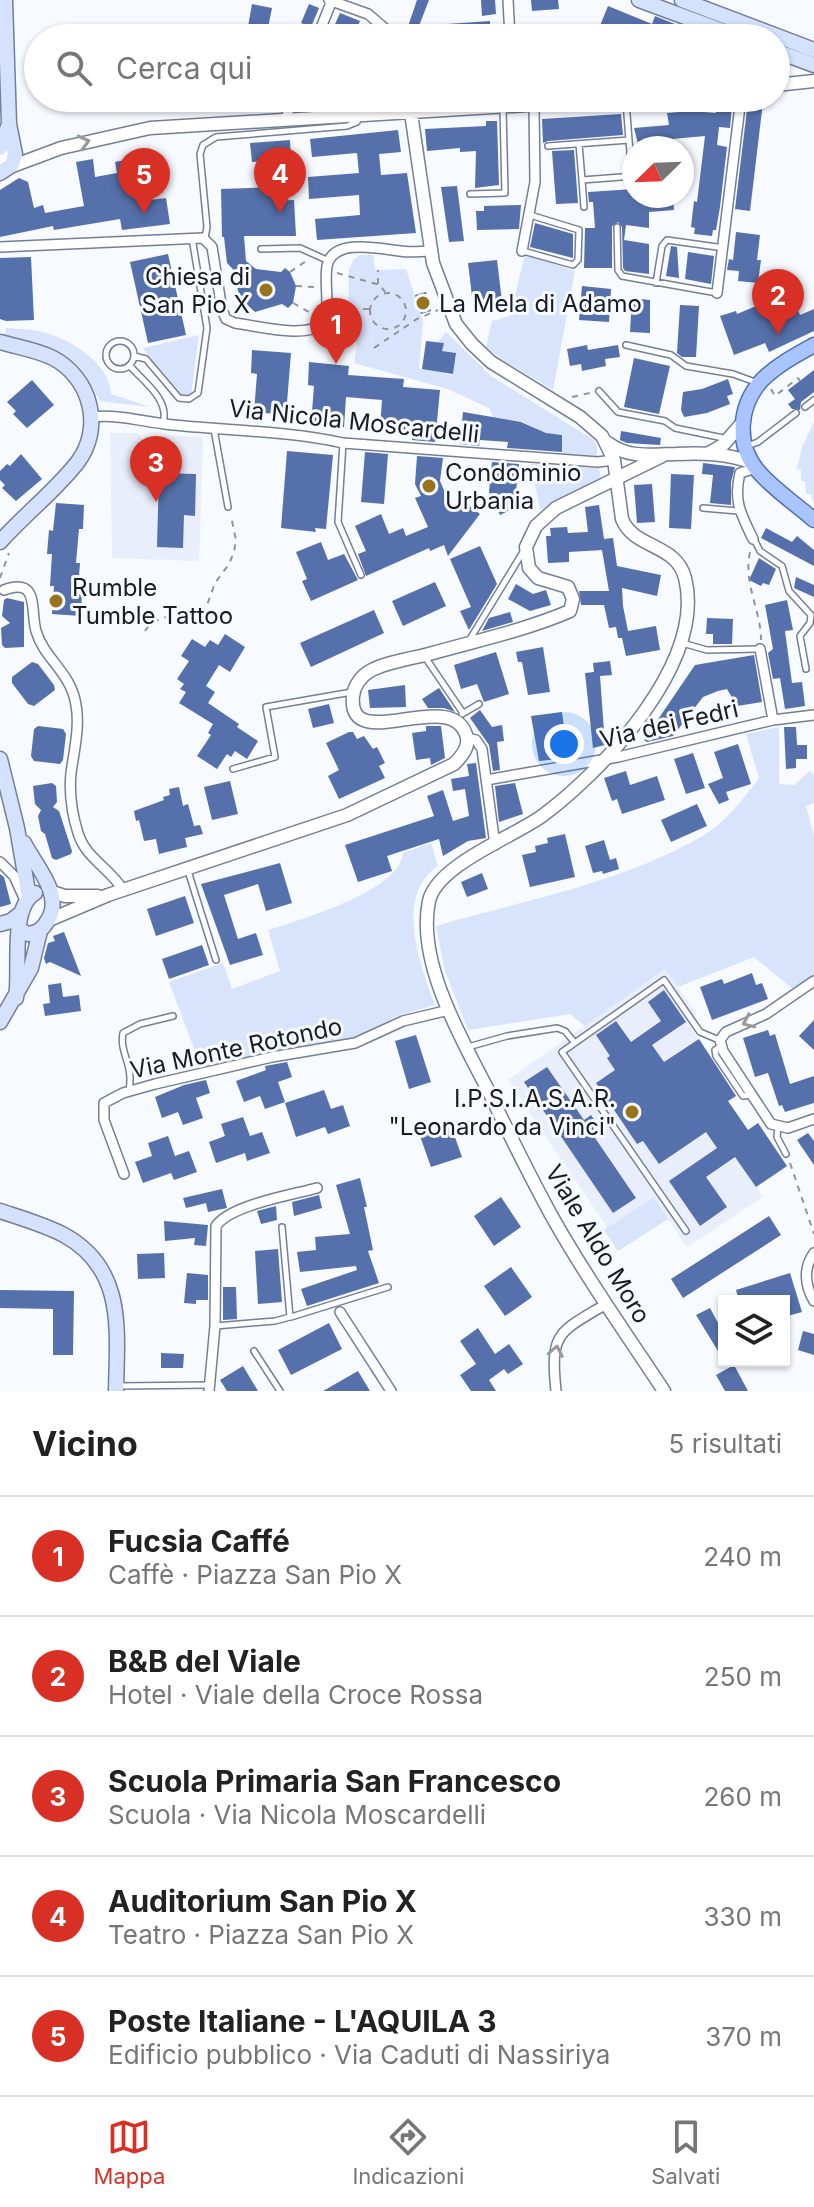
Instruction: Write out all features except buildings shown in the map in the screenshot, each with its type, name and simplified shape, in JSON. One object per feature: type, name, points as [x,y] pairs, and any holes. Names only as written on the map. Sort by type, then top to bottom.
[{"type":"main road","points":[[5,0],[9,124],[15,154],[5,170]]},
{"type":"main road","points":[[639,0],[704,24]]},
{"type":"main road","points":[[682,0],[745,24]]},
{"type":"main road","points":[[790,41],[814,50]]},
{"type":"main road","points":[[790,56],[814,65]]},
{"type":"main road","points":[[2,144],[9,124]]},
{"type":"main road","points":[[0,342],[43,354],[68,368],[87,396],[91,417],[89,442],[77,462],[0,542]]},
{"type":"main road","points":[[814,345],[773,370],[759,384],[749,399],[743,422],[745,447],[754,466],[814,520]]},
{"type":"main road","points":[[0,759],[17,828],[25,904],[19,930],[16,998]]},
{"type":"main road","points":[[0,1022],[16,998],[32,964],[44,925],[53,910],[50,892],[17,828]]},
{"type":"main road","points":[[0,925],[11,921],[25,904],[50,892]]},
{"type":"main road","points":[[0,925],[28,934],[44,925]]},
{"type":"main road","points":[[0,1211],[66,1236],[82,1247],[102,1268],[114,1299],[116,1388]]},
{"type":"street","points":[[322,24],[331,0],[368,14],[380,24]]},
{"type":"street","points":[[508,0],[509,24]]},
{"type":"street","points":[[790,84],[814,81]]},
{"type":"street","points":[[286,118],[288,112]]},
{"type":"street","points":[[2,144],[5,170],[61,148],[150,128],[417,112],[431,251],[447,306],[465,337],[491,362],[593,427],[620,451],[662,456],[706,454],[754,466]]},
{"type":"street","points":[[522,251],[536,164],[534,112]]},
{"type":"street","points":[[717,293],[739,112]]},
{"type":"street","points":[[0,247],[205,239],[214,253],[226,319],[235,323],[296,331],[313,330],[322,325],[327,309],[328,266],[339,252],[357,247],[431,251]]},
{"type":"street","name":"Via Nicola Moscardelli","points":[[91,417],[126,417],[162,424],[343,443],[584,461],[614,460]]},
{"type":"street","points":[[706,454],[729,440],[743,422]]},
{"type":"street","name":"Viale Aldo Moro","points":[[606,441],[614,460],[622,519],[629,531],[668,553],[683,571],[688,606],[681,642],[645,709],[603,760],[573,791],[543,815],[449,872],[437,883],[427,914],[431,953],[449,1010],[467,1048],[550,1213],[664,1391]]},
{"type":"street","points":[[614,460],[634,454]]},
{"type":"street","points":[[44,925],[105,896],[347,815],[454,764],[464,752],[467,738],[459,716],[433,715],[386,723],[371,722],[357,714],[354,706],[353,692],[362,677],[372,670],[568,612],[573,597],[568,587],[531,572],[526,547],[536,526],[556,508],[662,456]]},
{"type":"street","points":[[753,539],[738,511],[739,474],[754,466]]},
{"type":"street","points":[[4,590],[18,587],[29,592],[34,604],[38,636],[65,674],[72,690],[77,719],[70,790],[76,825],[88,852],[123,890]]},
{"type":"street","points":[[760,649],[773,720]]},
{"type":"street","name":"Via dei Fedri","points":[[486,780],[603,760],[773,720],[814,715]]},
{"type":"street","points":[[467,738],[474,739],[481,746],[495,845]]},
{"type":"street","points":[[0,862],[16,879],[25,904]]},
{"type":"street","points":[[50,892],[65,896],[105,896]]},
{"type":"street","points":[[814,981],[766,1014],[726,1032],[721,1043],[768,1120],[778,1127],[792,1127],[814,1119]]},
{"type":"street","name":"Via Monte Rotondo","points":[[124,1174],[102,1110],[108,1099],[129,1091],[272,1057],[353,1044],[403,1021],[449,1010]]},
{"type":"street","points":[[209,1388],[215,1326],[214,1232],[217,1223],[240,1210],[317,1188]]},
{"type":"street","points":[[814,1253],[806,1269],[814,1301]]},
{"type":"street","points":[[556,1391],[555,1345],[564,1330],[606,1304]]},
{"type":"street","points":[[340,1312],[391,1391]]},
{"type":"lane","points":[[470,194],[505,193],[510,112]]},
{"type":"lane","points":[[627,112],[629,136]]},
{"type":"lane","points":[[205,239],[207,229],[200,154],[207,141],[216,137],[347,126],[357,122],[359,114]]},
{"type":"lane","points":[[548,146],[622,141]]},
{"type":"lane","points":[[579,144],[584,207]]},
{"type":"lane","points":[[582,180],[622,177]]},
{"type":"lane","points":[[522,251],[573,265],[578,260],[579,230],[530,215]]},
{"type":"lane","points":[[617,227],[620,274],[717,293]]},
{"type":"lane","points":[[134,356],[146,359],[179,398],[189,399],[198,393],[207,328],[192,238]]},
{"type":"lane","points":[[656,283],[662,246],[667,240],[724,248]]},
{"type":"lane","points":[[261,249],[300,248],[328,266]]},
{"type":"lane","points":[[114,342],[124,342],[131,347],[134,356],[130,366],[119,370],[111,366],[106,358],[107,349],[114,342]]},
{"type":"lane","points":[[626,345],[671,355],[686,366],[733,374],[759,384]]},
{"type":"lane","points":[[130,366],[164,405],[166,414],[162,424]]},
{"type":"lane","points":[[599,391],[618,412],[665,421],[675,428],[729,440]]},
{"type":"lane","points":[[805,407],[814,400]]},
{"type":"lane","points":[[745,447],[758,442],[796,413]]},
{"type":"lane","points":[[214,428],[228,507]]},
{"type":"lane","points":[[343,443],[338,522],[361,575]]},
{"type":"lane","points":[[703,508],[738,511]]},
{"type":"lane","points":[[753,539],[760,551],[782,566],[789,591],[811,615],[810,623],[800,636],[806,669]]},
{"type":"lane","points":[[467,643],[526,547]]},
{"type":"lane","points":[[681,642],[707,650],[760,649]]},
{"type":"lane","points":[[424,655],[459,716],[479,704]]},
{"type":"lane","points":[[233,769],[275,757],[266,707],[353,692]]},
{"type":"lane","points":[[188,870],[216,960]]},
{"type":"lane","points":[[686,1231],[562,1052],[664,980],[700,1032],[721,1043]]},
{"type":"lane","points":[[129,1091],[131,1070],[122,1043],[123,1033],[140,1024],[173,1016]]},
{"type":"lane","points":[[467,1048],[507,1036],[555,1028],[565,1031],[575,1043]]},
{"type":"lane","points":[[778,1127],[778,1139],[786,1154]]},
{"type":"lane","points":[[282,1227],[290,1317]]},
{"type":"lane","points":[[215,1326],[275,1321],[388,1287]]},
{"type":"lane","points":[[254,1351],[280,1391]]},
{"type":"lane","points":[[116,1388],[209,1388]]},
{"type":"path","points":[[290,272],[303,263]]},
{"type":"path","points":[[328,266],[378,284],[385,293]]},
{"type":"path","points":[[378,270],[378,284]]},
{"type":"path","points":[[296,286],[309,287]]},
{"type":"path","points":[[385,293],[401,298],[406,314],[401,323],[386,329],[372,320],[370,309],[377,296],[385,293]]},
{"type":"path","points":[[293,303],[304,309]]},
{"type":"path","points":[[327,309],[370,309]]},
{"type":"path","points":[[374,348],[417,319],[432,313]]},
{"type":"path","points":[[406,314],[417,319]]},
{"type":"path","points":[[780,382],[770,390],[775,396],[799,380],[793,372]]},
{"type":"path","points":[[561,406],[567,398],[599,391]]},
{"type":"path","points":[[145,631],[150,624],[165,617],[190,615],[206,608],[215,583],[234,552],[234,527],[228,507]]},
{"type":"path","points":[[753,539],[747,575],[761,631],[760,649]]},
{"type":"path","points":[[786,1154],[814,1234]]},
{"type":"shaded area","points":[[525,254],[575,271],[553,390],[486,347],[492,321],[510,316]]},
{"type":"shaded area","points":[[360,255],[373,255],[375,270],[406,269],[423,321],[419,369],[445,371],[445,374],[453,375],[456,353],[442,351],[443,343],[438,342],[446,332],[491,376],[594,440],[597,456],[562,454],[561,435],[546,433],[523,422],[493,417],[489,408],[448,389],[354,363],[357,344],[348,328],[349,269]]},
{"type":"shaded area","points":[[6,328],[38,331],[74,345],[103,372],[111,394],[150,407],[100,401],[84,373],[68,357],[48,347],[5,336]]},
{"type":"shaded area","points":[[199,335],[191,395],[177,397],[143,348]]},
{"type":"shaded area","points":[[814,422],[814,505],[811,494],[806,494],[805,481],[801,481],[801,470],[797,469],[802,447]]},
{"type":"shaded area","points":[[110,433],[138,433],[146,444],[155,445],[163,435],[203,437],[199,561],[112,558]]},
{"type":"shaded area","points":[[531,464],[599,468],[602,482],[540,510]]},
{"type":"shaded area","points":[[779,727],[779,784],[794,785],[810,771],[814,775],[814,803],[806,806],[814,835],[814,977],[793,989],[754,957],[678,987],[665,969],[585,1026],[570,1014],[468,1030],[445,971],[436,926],[607,878],[673,852],[704,835],[741,802],[759,778],[746,734]]},
{"type":"shaded area","points":[[431,843],[438,866],[424,879],[417,895],[414,932],[435,1005],[397,1016],[357,1037],[202,1070],[169,982],[223,963],[232,989],[280,971],[268,930],[324,911],[367,891],[398,867],[403,853]]},
{"type":"shaded area","name":"I.P.S.I.A.S.A.R. \"Leonardo da Vinci\"","points":[[665,969],[697,1014],[687,1022],[737,1096],[728,1102],[748,1130],[758,1123],[787,1166],[756,1187],[762,1197],[687,1247],[668,1219],[618,1251],[604,1230],[607,1227],[508,1080]]},
{"type":"shaded area","points":[[654,1197],[668,1219],[618,1251],[604,1230]]},
{"type":"place","name":"Auditorium San Pio X","points":[[280,213]]},
{"type":"place","name":"Poste Italiane - L'AQUILA 3","points":[[144,214]]},
{"type":"place","name":"Chiesa di San Pio X","points":[[266,290]]},
{"type":"place","name":"La Mela di Adamo","points":[[423,303]]},
{"type":"place","name":"B&B del Viale","points":[[778,335]]},
{"type":"place","name":"Fucsia Caffé","points":[[336,364]]},
{"type":"place","name":"Condominio Urbania","points":[[429,486]]},
{"type":"place","name":"Scuola Primaria San Francesco","points":[[156,502]]},
{"type":"place","name":"Rumble Tumble Tattoo","points":[[56,601]]},
{"type":"place","name":"I.P.S.I.A.S.A.R. \"Leonardo da Vinci\"","points":[[632,1112]]}]
